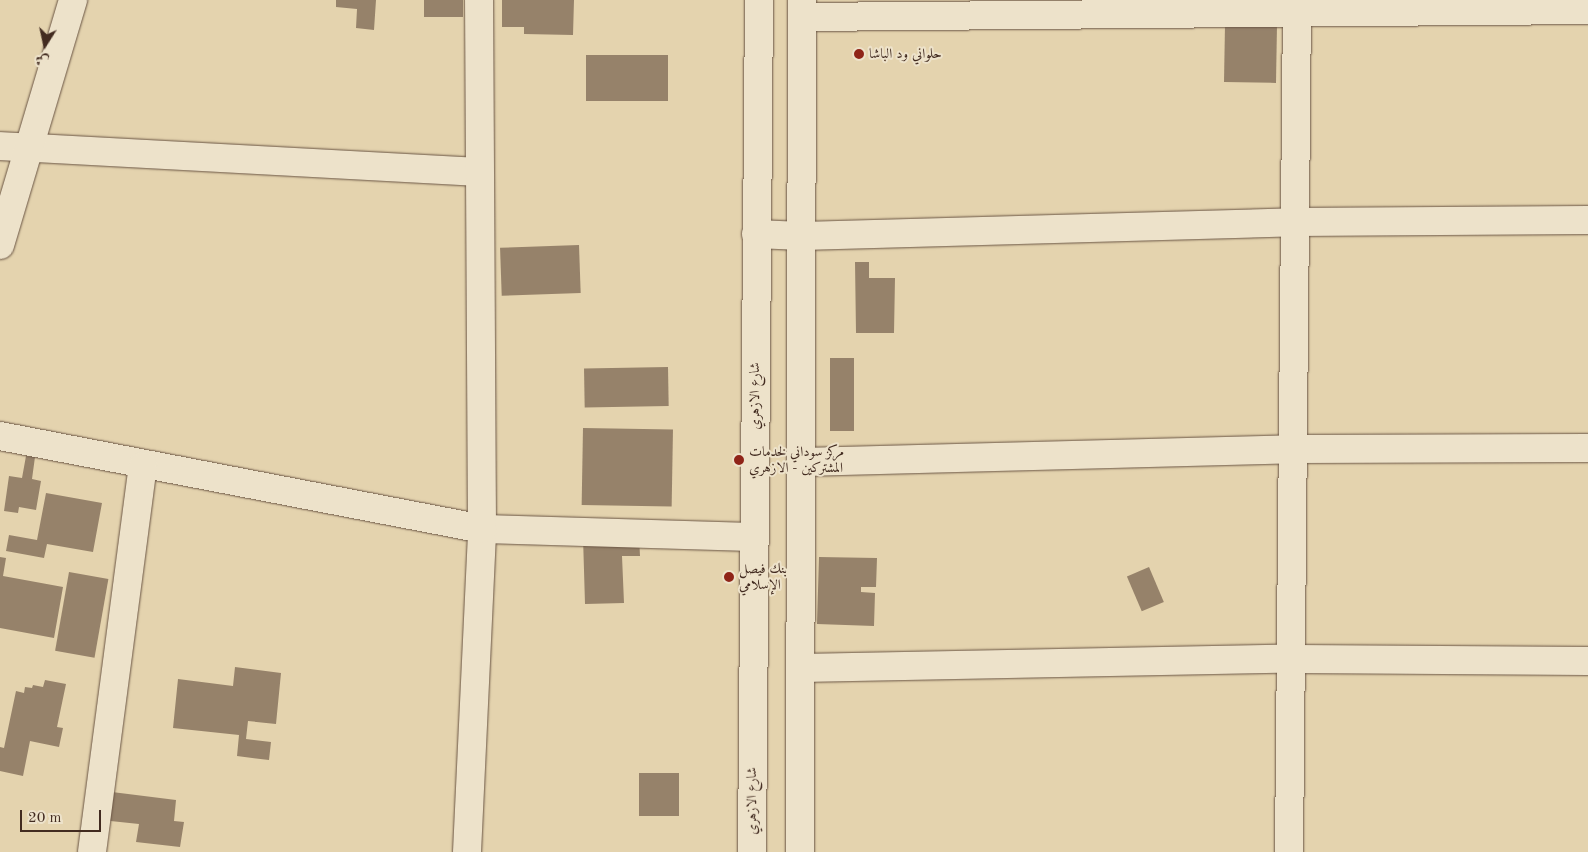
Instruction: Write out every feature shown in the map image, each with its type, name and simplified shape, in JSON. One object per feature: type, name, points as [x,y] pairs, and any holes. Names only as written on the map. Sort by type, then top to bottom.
[{"type":"street","points":[[0,245],[73,0]]},
{"type":"street","points":[[467,852],[482,529],[479,0]]},
{"type":"street","name":"شارع الازهري","points":[[752,852],[759,0]]},
{"type":"street","points":[[1289,852],[1297,6]]},
{"type":"street","points":[[800,852],[803,462],[802,8],[1297,6],[1588,10]]},
{"type":"street","points":[[0,146],[480,172]]},
{"type":"street","points":[[756,234],[802,236],[1295,222],[1588,220]]},
{"type":"street","points":[[0,436],[143,466],[482,529],[754,537]]},
{"type":"street","points":[[803,462],[1293,449],[1588,448]]},
{"type":"street","points":[[92,852],[143,466]]},
{"type":"street","points":[[801,668],[1291,659],[1588,662]]},
{"type":"building","points":[[336,0],[376,0],[374,30],[356,28],[357,9],[336,7]]},
{"type":"building","points":[[424,0],[463,0],[463,17],[424,17]]},
{"type":"building","points":[[502,0],[574,0],[573,35],[524,34],[524,27],[502,27]]},
{"type":"building","points":[[1225,25],[1277,26],[1276,83],[1224,82]]},
{"type":"building","points":[[586,55],[668,55],[668,101],[586,101]]},
{"type":"building","points":[[579,245],[581,293],[502,296],[500,248]]},
{"type":"building","points":[[855,262],[869,262],[869,278],[895,278],[894,333],[856,333]]},
{"type":"building","points":[[830,358],[854,358],[854,431],[830,431]]},
{"type":"building","points":[[668,367],[669,406],[585,407],[584,368]]},
{"type":"building","points":[[583,428],[673,430],[672,507],[582,505]]},
{"type":"building","points":[[26,456],[35,457],[32,479],[41,481],[36,510],[19,507],[18,513],[4,511],[9,476],[22,478]]},
{"type":"building","points":[[46,493],[102,503],[93,552],[47,544],[44,558],[6,551],[9,535],[37,540]]},
{"type":"building","points":[[639,536],[640,556],[622,556],[624,603],[585,604],[583,537]]},
{"type":"building","points":[[0,557],[6,558],[3,576],[63,587],[54,638],[0,628]]},
{"type":"building","points":[[819,557],[877,558],[876,587],[861,587],[861,592],[875,593],[874,626],[817,624]]},
{"type":"building","points":[[1149,567],[1164,602],[1142,611],[1127,576]]},
{"type":"building","points":[[69,572],[108,579],[95,658],[55,651]]},
{"type":"building","points":[[235,667],[281,673],[276,724],[248,721],[246,739],[271,742],[269,760],[237,756],[239,735],[173,728],[178,679],[233,686]]},
{"type":"building","points":[[45,680],[66,684],[57,727],[63,728],[59,747],[30,741],[23,776],[0,771],[0,747],[4,748],[16,691],[24,693],[25,687],[32,688],[33,685],[43,687]]},
{"type":"building","points":[[639,773],[679,773],[679,816],[639,816]]},
{"type":"building","points":[[104,791],[176,800],[174,821],[184,822],[180,847],[136,842],[139,824],[101,820]]},
{"type":"place","name":"حلواني ود الباشا","points":[[859,54]]},
{"type":"place","name":"مركز سوداني لخدمات المشتركين - الازهري","points":[[739,460]]},
{"type":"place","name":"بنك فيصل الإسلامي","points":[[729,577]]}]
